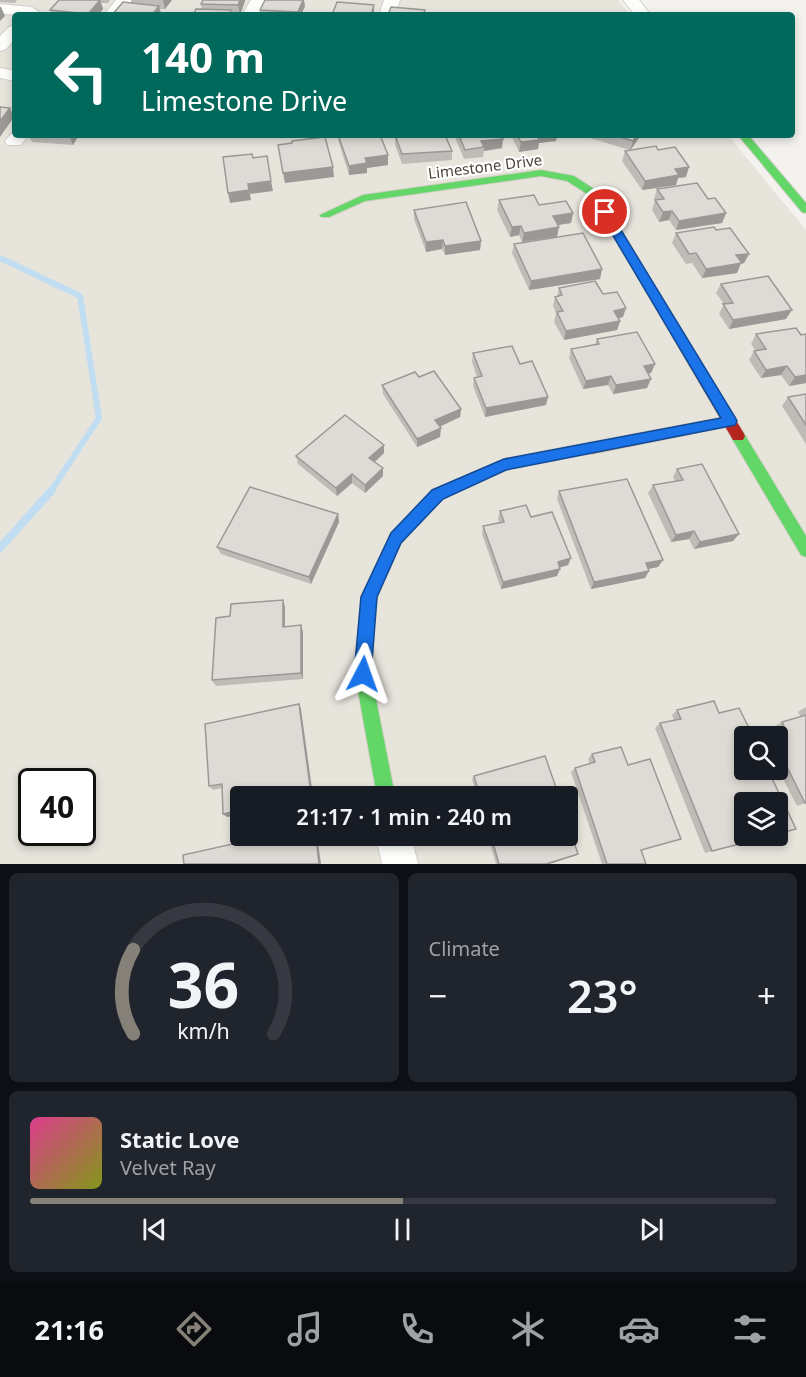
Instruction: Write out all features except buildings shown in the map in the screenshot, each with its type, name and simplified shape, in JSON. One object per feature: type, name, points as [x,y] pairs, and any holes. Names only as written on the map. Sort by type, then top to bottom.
[{"type":"street","points":[[114,12],[124,0]]},
{"type":"street","points":[[631,0],[641,12]]},
{"type":"street","points":[[0,9],[34,9]]},
{"type":"street","points":[[0,46],[12,33]]},
{"type":"street","points":[[746,138],[806,210]]},
{"type":"street","name":"Limestone Drive","points":[[325,215],[363,198],[541,173],[570,178],[593,193],[806,550]]},
{"type":"street","points":[[384,786],[363,674],[369,597],[396,538],[438,495],[504,465],[730,421]]},
{"type":"street","points":[[396,846],[400,864]]},
{"type":"shaded area","points":[[0,0],[618,0],[628,12],[12,12],[12,138],[730,138],[806,230],[806,864],[0,864]]},
{"type":"waterway","points":[[0,258],[80,296],[99,418],[51,491]]},
{"type":"waterway","points":[[0,548],[52,490]]},
{"type":"traffic: fast","points":[[746,138],[806,210]]},
{"type":"traffic: fast","points":[[325,215],[363,198],[541,173],[570,178],[593,193],[656,298]]},
{"type":"traffic: fast","points":[[738,436],[806,550]]},
{"type":"traffic: fast","points":[[384,786],[363,674],[369,597],[396,538],[437,495],[504,465],[592,448]]},
{"type":"traffic: slow","points":[[592,448],[730,421]]},
{"type":"traffic: jam","points":[[656,298],[738,436]]},
{"type":"route","points":[[363,674],[369,597],[396,538],[438,495],[504,465],[730,421],[605,212]]}]
